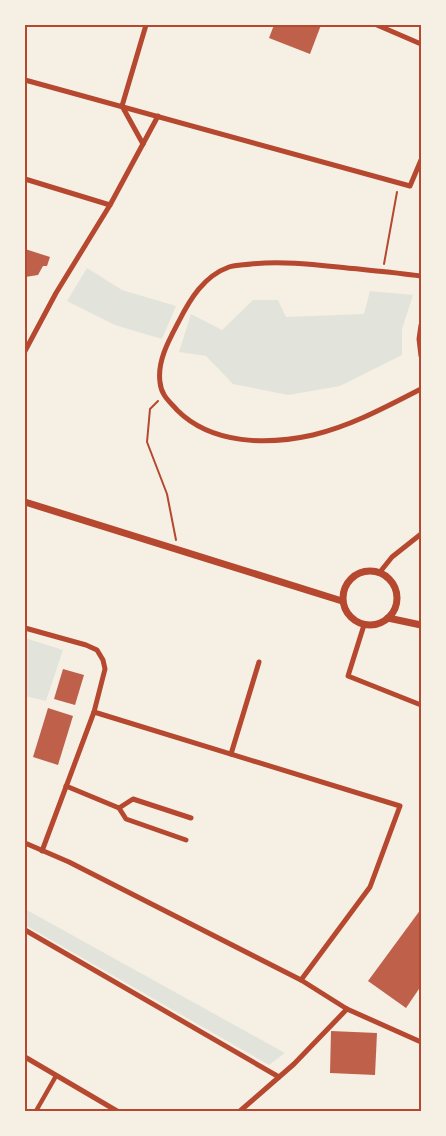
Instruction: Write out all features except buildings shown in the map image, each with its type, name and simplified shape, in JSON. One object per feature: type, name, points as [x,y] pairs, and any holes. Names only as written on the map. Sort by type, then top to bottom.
[{"type":"street","points":[[143,144],[122,106],[146,25]]},
{"type":"street","points":[[377,25],[421,44]]},
{"type":"street","points":[[25,80],[410,186],[421,160]]},
{"type":"street","points":[[25,351],[56,293],[110,205],[158,116]]},
{"type":"street","points":[[25,179],[110,205]]},
{"type":"street","points":[[421,276],[268,262],[229,267],[209,279],[191,297],[165,350],[160,368],[160,382],[163,395],[182,415],[200,428],[223,437],[252,441],[314,435],[367,417],[421,389]]},
{"type":"street","points":[[421,325],[419,339],[421,356]]},
{"type":"street","points":[[25,502],[342,601]]},
{"type":"street","points":[[380,572],[392,556],[421,534]]},
{"type":"street","points":[[362,571],[380,572],[394,584],[397,602],[394,611],[388,618],[373,625],[364,625],[349,616],[344,609],[342,601],[343,591],[346,582],[362,571]]},
{"type":"street","points":[[388,618],[421,625]]},
{"type":"street","points":[[364,625],[348,676],[421,705]]},
{"type":"street","points":[[25,628],[86,645],[97,650],[103,660],[105,669],[94,712],[42,851]]},
{"type":"street","points":[[231,754],[259,662]]},
{"type":"street","points":[[94,712],[400,806],[370,887],[301,980]]},
{"type":"street","points":[[66,786],[119,808],[126,819],[186,840]]},
{"type":"street","points":[[119,808],[133,799],[191,818]]},
{"type":"street","points":[[25,843],[69,862],[301,980],[348,1009],[421,1042]]},
{"type":"street","points":[[25,930],[279,1077]]},
{"type":"street","points":[[240,1111],[294,1064],[348,1009]]},
{"type":"street","points":[[25,1057],[117,1111]]},
{"type":"street","points":[[36,1111],[56,1076]]},
{"type":"path","points":[[382,271],[399,183]]},
{"type":"path","points":[[163,395],[150,409],[146,442],[167,494],[178,550]]},
{"type":"shaded area","points":[[87,268],[122,290],[176,306],[162,339],[115,325],[67,301]]},
{"type":"shaded area","points":[[370,291],[413,295],[402,329],[402,355],[340,386],[288,395],[233,384],[206,356],[179,352],[191,314],[222,330],[253,300],[278,300],[286,317],[364,314]]},
{"type":"shaded area","points":[[25,638],[63,650],[46,701],[25,696]]},
{"type":"shaded area","points":[[25,909],[285,1053],[269,1065],[25,925]]}]
